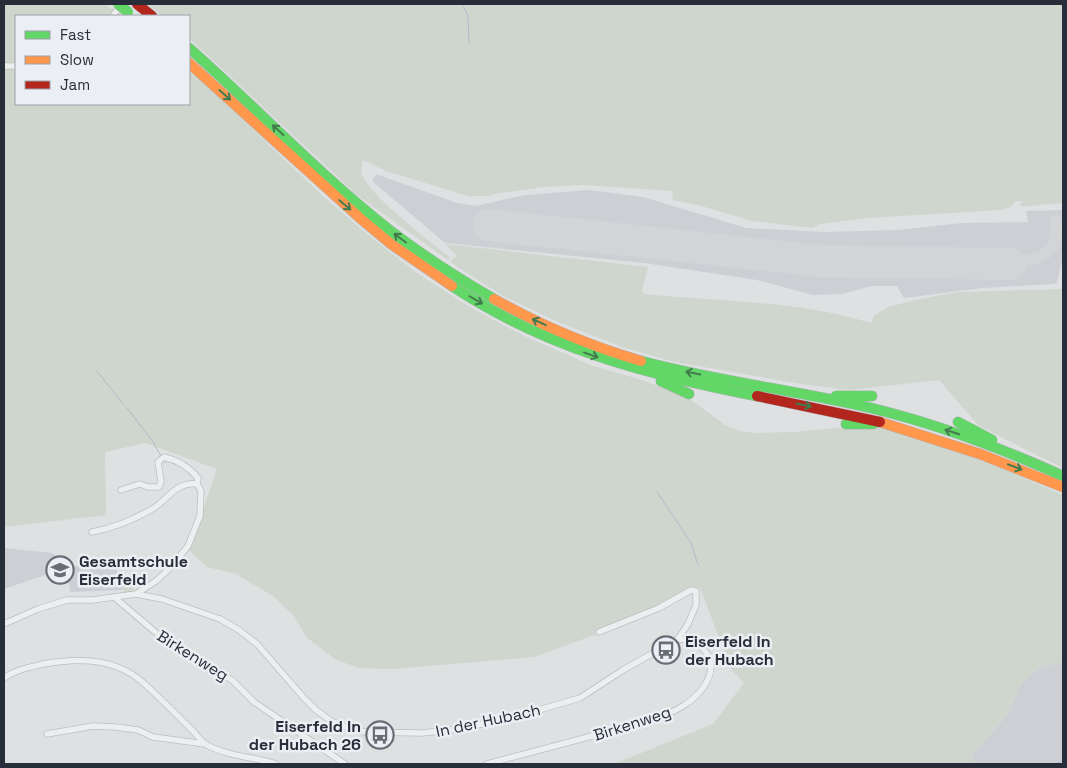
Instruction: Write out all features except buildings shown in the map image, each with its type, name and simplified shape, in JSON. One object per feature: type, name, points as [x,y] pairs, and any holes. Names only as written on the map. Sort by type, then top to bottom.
[{"type":"highway","points":[[137,4],[151,15]]},
{"type":"highway","points":[[190,49],[365,210],[425,257],[459,279],[504,304],[568,335],[630,357],[682,370],[896,414],[979,441],[1063,476]]},
{"type":"highway","points":[[190,63],[332,195],[391,244],[469,296],[534,331],[593,356],[637,370],[679,381],[800,404],[891,425],[975,451],[1063,487]]},
{"type":"highway","points":[[637,370],[689,394]]},
{"type":"highway","points":[[801,394],[872,396]]},
{"type":"highway","points":[[958,422],[1030,461]]},
{"type":"highway","points":[[846,424],[891,425]]},
{"type":"street","points":[[4,624],[55,603],[136,594],[156,581],[172,567],[188,546],[200,516],[201,491],[197,484],[198,478],[191,470],[172,459],[164,457],[158,462],[161,481],[159,487],[148,488],[140,484],[121,490]]},
{"type":"street","points":[[92,532],[106,530],[130,520],[156,506],[173,490],[190,483],[197,484]]},
{"type":"street","name":"In der Hubach","points":[[136,594],[180,604],[220,619],[239,630],[257,644],[286,680],[316,710],[331,721],[365,732],[422,733],[460,729],[571,702],[678,639],[688,624],[696,605],[697,593],[694,590],[659,608],[599,632]]},
{"type":"street","name":"Birkenweg","points":[[114,597],[167,642],[219,671],[233,681],[254,702],[336,762],[346,764]]},
{"type":"street","name":"Birkenweg","points":[[487,764],[674,712],[702,689],[710,669],[708,656],[702,647],[696,642],[678,639]]},
{"type":"street","points":[[4,678],[22,670],[57,661],[77,659],[93,660],[108,664],[129,673],[145,684],[205,744]]},
{"type":"street","points":[[48,734],[93,726],[138,730],[153,737],[205,744],[218,750],[276,764]]},
{"type":"shaded area","points":[[4,4],[105,4],[120,15],[15,15],[15,105],[190,105],[190,72],[325,198],[371,237],[417,273],[470,307],[524,336],[593,366],[642,380],[687,397],[725,425],[739,431],[754,433],[794,432],[872,425],[930,441],[1008,471],[1063,495],[1063,662],[1041,667],[1022,682],[1008,714],[972,755],[975,764],[614,764],[713,724],[744,683],[730,668],[700,587],[619,626],[534,657],[394,669],[358,668],[335,659],[306,637],[294,616],[273,596],[236,574],[207,567],[189,550],[217,469],[145,443],[105,452],[106,515],[4,527]]},
{"type":"shaded area","points":[[147,4],[1063,4],[1063,203],[1020,206],[1023,201],[1016,201],[1011,207],[1001,210],[867,218],[820,224],[813,228],[752,221],[698,205],[672,200],[673,191],[583,185],[544,187],[487,196],[468,196],[386,171],[363,160],[361,173],[368,185],[389,207],[450,258],[448,260],[357,195],[190,39],[190,15],[162,15]]},
{"type":"shaded area","points":[[376,174],[457,203],[476,206],[525,195],[589,190],[643,197],[746,228],[825,232],[898,230],[962,223],[1028,222],[1026,211],[1063,210],[1063,257],[1057,283],[1054,284],[983,288],[904,298],[897,286],[871,286],[843,294],[813,295],[757,280],[644,263],[445,243],[372,181]]},
{"type":"shaded area","points":[[445,244],[648,267],[642,291],[644,294],[787,306],[843,315],[871,323],[874,316],[888,307],[959,292],[1063,289],[1063,468],[979,426],[939,380],[849,390],[801,384],[675,362],[625,348],[558,322],[503,296],[450,262],[457,256]]},
{"type":"shaded area","name":"Gesamtschule Eiserfeld","points":[[4,548],[53,553],[66,567],[112,563],[121,577],[123,590],[70,592],[69,583],[51,573],[4,589]]},
{"type":"shaded area","points":[[131,575],[134,592],[124,594],[122,577]]},
{"type":"shaded area","points":[[1063,662],[1063,764],[975,764],[972,755],[1008,714],[1022,682],[1041,667]]},
{"type":"waterway","points":[[462,4],[468,16],[469,43]]},
{"type":"waterway","points":[[96,370],[124,405]]},
{"type":"waterway","points":[[127,408],[153,442],[161,456]]},
{"type":"waterway","points":[[657,492],[691,543],[698,565]]},
{"type":"waterway","points":[[1056,764],[1063,760]]},
{"type":"taxiway","points":[[1011,264],[1043,255],[1049,251],[1056,239],[1056,221]]},
{"type":"runway","points":[[489,225],[820,261],[1011,264]]},
{"type":"traffic: fast","points":[[118,4],[128,12]]},
{"type":"traffic: fast","points":[[190,49],[365,210],[430,259],[494,299]]},
{"type":"traffic: fast","points":[[452,286],[488,308],[561,343],[676,379],[757,396]]},
{"type":"traffic: fast","points":[[641,361],[896,414],[968,438],[1063,476]]},
{"type":"traffic: fast","points":[[661,381],[689,394]]},
{"type":"traffic: fast","points":[[836,396],[872,396]]},
{"type":"traffic: fast","points":[[958,422],[992,440]]},
{"type":"traffic: fast","points":[[846,424],[873,424]]},
{"type":"traffic: slow","points":[[190,64],[361,219],[391,244],[452,286]]},
{"type":"traffic: slow","points":[[494,299],[529,318],[566,334],[603,349],[641,361]]},
{"type":"traffic: slow","points":[[880,422],[980,454],[1063,487]]},
{"type":"traffic: jam","points":[[137,4],[151,15]]},
{"type":"traffic: jam","points":[[757,396],[880,422]]},
{"type":"place","name":"Gesamtschule Eiserfeld","points":[[60,570]]},
{"type":"place","name":"Eiserfeld In der Hubach","points":[[666,650]]},
{"type":"place","name":"Eiserfeld In der Hubach 26","points":[[380,735]]}]
